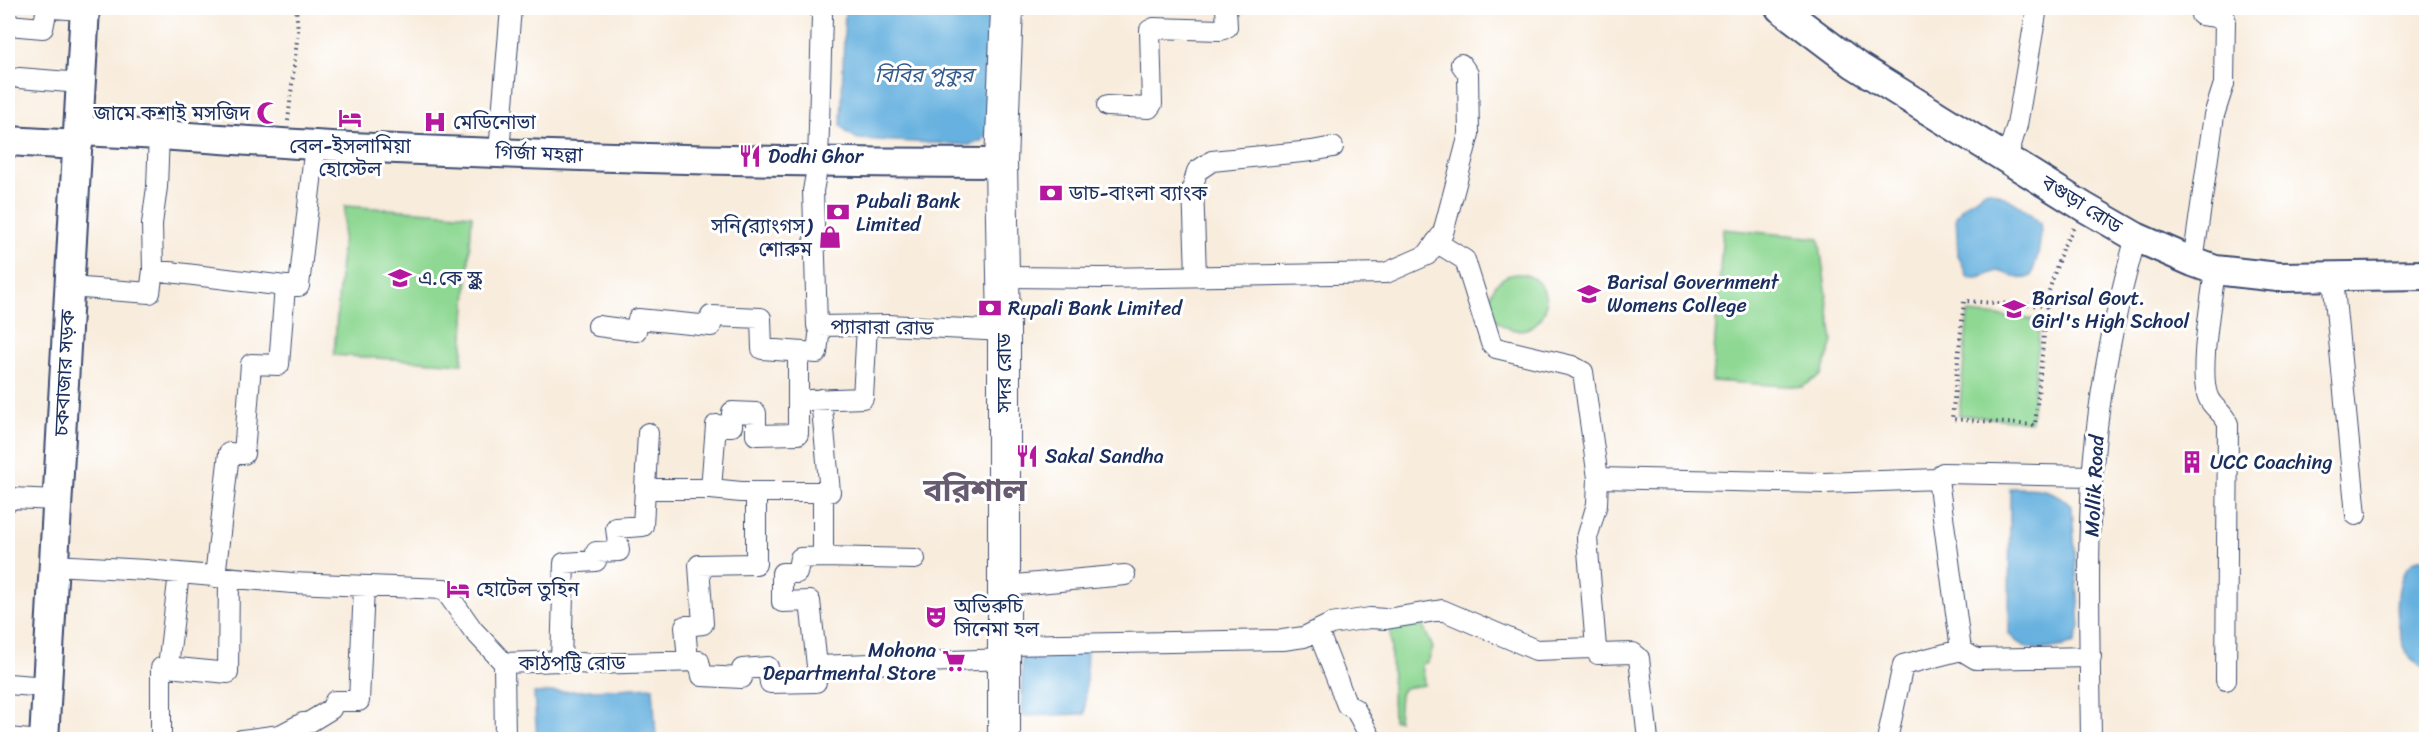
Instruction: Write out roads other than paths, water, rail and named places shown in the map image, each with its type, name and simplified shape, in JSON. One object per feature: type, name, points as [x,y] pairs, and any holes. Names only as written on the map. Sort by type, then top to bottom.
[{"type":"main road","name":"সদর রোড","points":[[1004,740],[1004,331],[1000,163],[1007,8]]},
{"type":"main road","name":"বগুড়া রোড","points":[[1781,8],[1854,64],[2084,207],[2136,237],[2204,266],[2278,277],[2427,275]]},
{"type":"main road","name":"চকবাজার সড়ক","points":[[44,740],[85,9]]},
{"type":"main road","name":"গির্জা মহল্লা","points":[[8,141],[159,134],[301,144],[818,163],[1000,163]]},
{"type":"street","points":[[8,25],[43,28],[47,8]]},
{"type":"street","points":[[52,8],[85,9]]},
{"type":"street","points":[[499,152],[511,8]]},
{"type":"street","name":"প্যারারা রোড","points":[[820,8],[822,16],[818,163],[813,191],[817,326],[1004,331]]},
{"type":"street","points":[[1107,106],[1149,108],[1152,104],[1150,30],[1154,28],[1221,30],[1227,27],[1226,8]]},
{"type":"street","points":[[2007,158],[2017,125],[2037,8]]},
{"type":"street","points":[[2201,8],[2201,15],[2225,18],[2224,84],[2214,115],[2204,266],[2205,386],[2209,400],[2224,413],[2228,424],[2226,680]]},
{"type":"street","points":[[1003,277],[1102,278],[1386,273],[1427,255],[1443,233],[1469,134],[1468,74],[1461,64]]},
{"type":"street","points":[[19,78],[81,83]]},
{"type":"street","points":[[69,287],[150,293],[153,270],[152,224],[158,187],[159,134]]},
{"type":"street","points":[[153,270],[299,286],[301,144]]},
{"type":"street","points":[[1196,275],[1193,186],[1197,171],[1212,160],[1333,147]]},
{"type":"street","name":"Mollik Road","points":[[2091,740],[2090,582],[2093,476],[2101,400],[2121,290],[2136,237]]},
{"type":"street","points":[[1436,242],[1465,260],[1491,343],[1496,348],[1572,366],[1583,372],[1598,478],[1597,504],[1587,538],[1597,652]]},
{"type":"street","points":[[2332,278],[2356,515]]},
{"type":"street","points":[[161,740],[161,668],[228,673],[222,577],[229,453],[244,454],[250,364],[279,364],[285,286]]},
{"type":"street","points":[[598,326],[636,331],[638,319],[711,326],[711,316],[761,318],[762,349],[817,353],[820,326]]},
{"type":"street","points":[[798,400],[863,398],[867,326]]},
{"type":"street","points":[[711,489],[716,425],[732,426],[732,412],[756,413],[756,435],[798,434],[798,352]]},
{"type":"street","points":[[645,489],[830,492],[821,399]]},
{"type":"street","points":[[561,661],[564,563],[596,561],[596,552],[619,551],[616,528],[643,526],[648,433]]},
{"type":"street","points":[[1961,650],[1938,479],[1943,473],[2093,476]]},
{"type":"street","points":[[1598,478],[1824,483],[1938,479]]},
{"type":"street","points":[[756,492],[756,564],[699,565],[703,624],[685,626],[688,661],[699,661],[702,676],[742,678],[742,669],[768,668],[770,683],[816,682],[817,666],[810,601],[782,602],[782,573],[798,573],[800,558],[915,559]]},
{"type":"street","points":[[823,492],[823,557]]},
{"type":"street","points":[[8,500],[11,501],[11,498],[57,500]]},
{"type":"street","name":"কাঠপট্টি রোড","points":[[53,565],[364,587],[444,589],[473,630],[504,663],[561,661],[590,664],[688,661]]},
{"type":"street","points":[[168,667],[179,573]]},
{"type":"street","points":[[1005,586],[1125,575]]},
{"type":"street","points":[[242,740],[280,735],[331,710],[335,701],[359,701],[364,587]]},
{"type":"street","points":[[817,666],[1005,652],[1283,639],[1304,637],[1331,624],[1370,618],[1386,619],[1442,610],[1536,650],[1592,648],[1603,655],[1633,653],[1639,658],[1648,740]]},
{"type":"street","points":[[1318,631],[1347,705],[1355,709],[1372,740]]},
{"type":"street","points":[[1887,740],[1903,665],[1961,650],[1976,659],[2091,657]]},
{"type":"street","points":[[504,663],[505,740]]},
{"type":"street","points":[[8,684],[47,687]]},
{"type":"street","points":[[8,738],[30,740]]},
{"type":"water","name":"বিবির পুকুর","points":[[845,8],[994,8],[991,129],[982,141],[969,145],[858,139],[846,132],[841,125]]},
{"type":"water","points":[[1987,190],[2015,203],[2040,223],[2040,243],[2031,276],[2018,278],[1997,271],[1980,277],[1968,277],[1958,255],[1956,217],[1963,206]]},
{"type":"water","points":[[2010,488],[2036,488],[2050,492],[2058,495],[2072,507],[2080,627],[2075,643],[2057,648],[2031,648],[2023,646],[2009,634]]},
{"type":"water","points":[[2426,557],[2426,669],[2412,660],[2406,649],[2401,637],[2397,609],[2401,581],[2406,570],[2414,561]]},
{"type":"water","points":[[1087,645],[1085,714],[1022,716],[1022,649]]},
{"type":"water","points":[[653,687],[656,739],[537,739],[534,693]]},
{"type":"place","name":"জামে কশাই মসজিদ","points":[[268,113]]},
{"type":"place","name":"বেল-ইসলামিয়া হোস্টেল","points":[[350,118]]},
{"type":"place","name":"মেডিনোভা","points":[[435,122]]},
{"type":"place","name":"Dodhi Ghor","points":[[750,156]]},
{"type":"place","name":"ডাচ-বাংলা ব্যাংক","points":[[1051,193]]},
{"type":"place","name":"Pubali Bank Limited","points":[[838,212]]},
{"type":"place","name":"সনি(র‌্যাংগস) শোরুম","points":[[830,237]]},
{"type":"place","name":"এ.কে স্কুল","points":[[400,278]]},
{"type":"place","name":"Barisal Government Womens College","points":[[1589,294]]},
{"type":"place","name":"Rupali Bank Limited","points":[[990,308]]},
{"type":"place","name":"Barisal Govt. Girl's High School","points":[[2014,309]]},
{"type":"place","name":"Sakal Sandha","points":[[1027,456]]},
{"type":"place","name":"UCC Coaching","points":[[2192,462]]},
{"type":"place","name":"হোটেল তুহিন","points":[[458,589]]},
{"type":"place","name":"অভিরুচি সিনেমা হল","points":[[936,617]]},
{"type":"place","name":"Mohona Departmental Store","points":[[954,661]]},
{"type":"district","name":"বরিশাল","points":[[975,490]]}]
